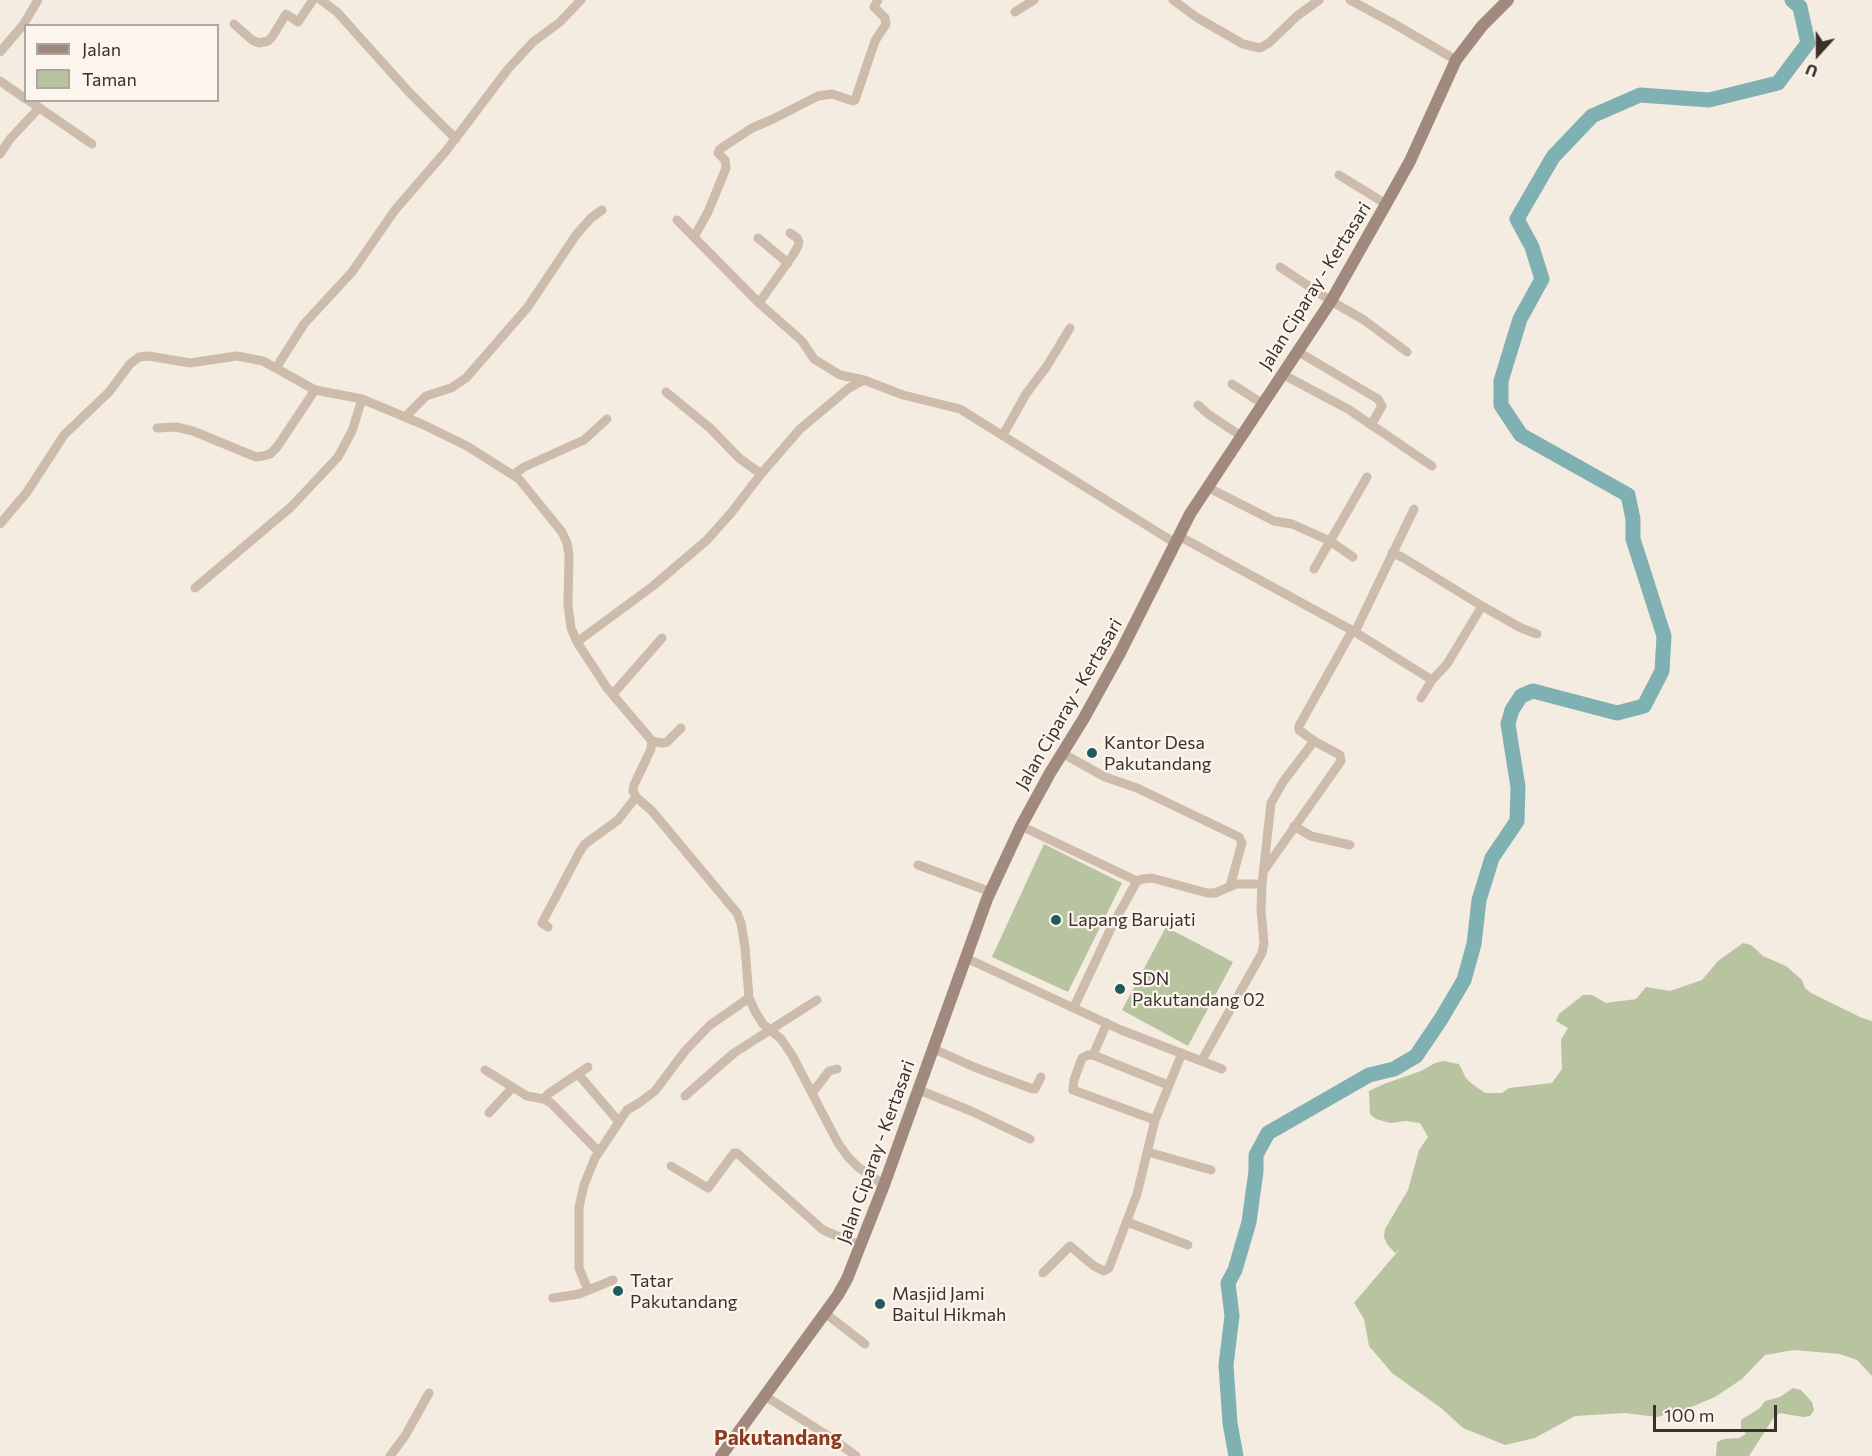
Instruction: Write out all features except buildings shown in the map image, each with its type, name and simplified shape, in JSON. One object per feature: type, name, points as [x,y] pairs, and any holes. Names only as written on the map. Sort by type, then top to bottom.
[{"type":"main road","name":"Jalan Ciparay - Kertasari","points":[[721,1456],[843,1287],[884,1185],[991,892],[1021,826],[1120,653],[1177,540],[1207,487],[1331,301],[1410,162],[1456,60],[1482,26],[1508,0]]},
{"type":"street","points":[[0,52],[23,26],[38,0]]},
{"type":"street","points":[[234,24],[252,40],[259,43],[267,42],[286,14],[298,22],[314,0]]},
{"type":"street","points":[[321,0],[337,12],[456,139]]},
{"type":"street","points":[[276,368],[307,320],[352,272],[394,210],[456,139],[518,57],[533,42],[560,22],[581,0]]},
{"type":"street","points":[[694,237],[708,213],[726,168],[725,160],[718,153],[720,149],[752,128],[818,96],[832,94],[855,100],[875,41],[886,24],[885,18],[874,8],[878,0]]},
{"type":"street","points":[[1015,12],[1034,0]]},
{"type":"street","points":[[1173,0],[1196,17],[1243,44],[1260,48],[1269,43],[1297,16],[1319,0]]},
{"type":"street","points":[[1350,0],[1456,60]]},
{"type":"street","points":[[0,33],[8,42]]},
{"type":"street","points":[[0,81],[24,98]]},
{"type":"street","points":[[30,102],[92,144]]},
{"type":"street","points":[[0,154],[10,139],[39,108]]},
{"type":"street","points":[[1339,175],[1386,204]]},
{"type":"street","points":[[405,417],[422,399],[451,388],[466,378],[527,308],[576,235],[591,218],[602,210]]},
{"type":"street","points":[[677,220],[759,303],[802,341],[814,359],[840,375],[864,380],[903,395],[960,409],[1177,540],[1353,631],[1432,680]]},
{"type":"street","points":[[759,303],[788,263],[799,242],[790,233]]},
{"type":"street","points":[[758,238],[788,263]]},
{"type":"street","points":[[1280,267],[1364,320],[1407,352]]},
{"type":"street","points":[[1003,435],[1026,394],[1047,366],[1070,327]]},
{"type":"street","points":[[1297,351],[1378,399],[1382,406],[1371,425]]},
{"type":"street","points":[[0,525],[27,492],[64,435],[109,392],[130,364],[139,357],[149,356],[190,363],[237,356],[263,361],[315,390],[362,399],[405,417],[467,446],[519,479],[562,532],[567,543],[569,555],[568,605],[571,628],[577,642],[613,694],[651,741],[651,748],[633,788],[636,796],[652,811],[737,913],[745,947],[749,998],[763,1024],[781,1039],[792,1055],[848,1157],[884,1185]]},
{"type":"street","points":[[1282,374],[1342,405],[1432,466]]},
{"type":"street","points":[[577,642],[653,586],[707,540],[800,429],[849,388],[864,380]]},
{"type":"street","points":[[1232,384],[1263,404]]},
{"type":"street","points":[[157,428],[176,427],[193,431],[256,457],[263,456],[270,454],[277,447],[315,390]]},
{"type":"street","points":[[666,392],[760,474]]},
{"type":"street","points":[[195,588],[291,507],[338,457],[352,431],[362,399]]},
{"type":"street","points":[[1198,405],[1241,436]]},
{"type":"street","points":[[513,476],[524,467],[584,440],[607,419]]},
{"type":"street","points":[[1314,569],[1367,477]]},
{"type":"street","points":[[1207,487],[1274,521],[1292,524],[1330,542],[1353,557]]},
{"type":"street","points":[[1263,871],[1341,761],[1340,755],[1314,741],[1299,730],[1299,726],[1353,631],[1414,509]]},
{"type":"street","points":[[1392,553],[1482,606],[1537,634]]},
{"type":"street","points":[[1421,698],[1432,680],[1447,664],[1482,606]]},
{"type":"street","points":[[613,694],[662,638]]},
{"type":"street","points":[[651,741],[667,742],[681,729]]},
{"type":"street","points":[[1202,1060],[1262,953],[1264,943],[1262,884],[1271,803],[1283,782],[1314,741]]},
{"type":"street","points":[[1062,753],[1105,777],[1137,788],[1239,837],[1242,843],[1230,886]]},
{"type":"street","points":[[548,927],[542,923],[585,844],[618,820],[636,796]]},
{"type":"street","points":[[1021,826],[1137,881]]},
{"type":"street","points":[[1294,826],[1311,836],[1350,845]]},
{"type":"street","points":[[918,866],[991,892]]},
{"type":"street","points":[[1074,1007],[1112,926],[1137,881],[1152,878],[1207,893],[1215,893],[1236,884],[1262,884]]},
{"type":"street","points":[[966,958],[1107,1023],[1222,1068]]},
{"type":"street","points":[[588,1290],[579,1268],[579,1207],[584,1185],[599,1152],[627,1110],[655,1091],[685,1051],[710,1025],[749,998]]},
{"type":"street","points":[[685,1096],[734,1053],[817,1000]]},
{"type":"street","points":[[1093,1055],[1107,1023]]},
{"type":"street","points":[[934,1049],[1030,1088],[1035,1089],[1041,1077]]},
{"type":"street","points":[[1043,1273],[1070,1246],[1095,1266],[1104,1271],[1109,1268],[1137,1194],[1155,1120],[1182,1053]]},
{"type":"street","points":[[1155,1120],[1073,1090],[1074,1080],[1082,1059],[1093,1055],[1168,1085]]},
{"type":"street","points":[[544,1099],[588,1067]]},
{"type":"street","points":[[813,1092],[829,1071],[837,1069]]},
{"type":"street","points":[[485,1070],[527,1096],[544,1099],[551,1103],[599,1152]]},
{"type":"street","points":[[578,1074],[619,1122]]},
{"type":"street","points":[[489,1113],[513,1087]]},
{"type":"street","points":[[919,1090],[1030,1139]]},
{"type":"street","points":[[1148,1152],[1211,1170]]},
{"type":"street","points":[[671,1166],[708,1188],[734,1153],[737,1153],[823,1230],[861,1246]]},
{"type":"street","points":[[1127,1222],[1188,1245]]},
{"type":"street","points":[[553,1298],[579,1294],[613,1280]]},
{"type":"street","points":[[825,1313],[865,1344]]},
{"type":"street","points":[[390,1456],[405,1436],[429,1393]]},
{"type":"street","points":[[765,1396],[856,1456]]},
{"type":"green space","name":"Lapang Barujati","points":[[1044,844],[1122,883],[1068,992],[992,957]]},
{"type":"green space","points":[[1166,927],[1233,962],[1188,1046],[1122,1010]]},
{"type":"green space","points":[[1743,943],[1751,945],[1763,956],[1786,966],[1802,980],[1805,988],[1811,993],[1872,1021],[1872,1376],[1857,1360],[1840,1354],[1794,1350],[1765,1355],[1742,1379],[1715,1397],[1684,1410],[1657,1417],[1625,1413],[1575,1416],[1535,1438],[1505,1445],[1463,1428],[1441,1408],[1392,1373],[1369,1346],[1364,1319],[1354,1303],[1399,1250],[1395,1253],[1387,1244],[1384,1237],[1385,1229],[1408,1190],[1419,1150],[1428,1137],[1420,1123],[1406,1121],[1390,1123],[1376,1119],[1370,1114],[1369,1091],[1443,1061],[1459,1064],[1466,1078],[1485,1093],[1502,1093],[1509,1088],[1552,1083],[1562,1069],[1561,1040],[1568,1028],[1556,1021],[1559,1014],[1583,995],[1592,995],[1606,1003],[1636,999],[1646,987],[1670,991],[1702,980],[1718,961]]},
{"type":"green space","points":[[1793,1388],[1801,1390],[1812,1402],[1814,1410],[1810,1416],[1780,1413],[1774,1417],[1749,1456],[1716,1456],[1717,1442],[1739,1438],[1746,1434],[1741,1428],[1741,1420],[1760,1408],[1765,1401],[1780,1397]]},
{"type":"waterway","points":[[1236,1456],[1230,1423],[1226,1365],[1232,1316],[1228,1283],[1235,1270],[1249,1222],[1256,1155],[1268,1133],[1369,1075],[1394,1069],[1416,1056],[1464,980],[1474,944],[1479,900],[1492,858],[1517,821],[1518,787],[1508,724],[1512,710],[1521,696],[1533,691],[1617,713],[1644,706],[1662,671],[1664,636],[1633,539],[1633,519],[1628,495],[1521,435],[1501,405],[1501,381],[1520,319],[1542,279],[1532,247],[1517,219],[1553,157],[1592,116],[1640,95],[1709,100],[1778,83],[1808,43],[1800,7],[1792,0]]},
{"type":"place","name":"Kantor Desa Pakutandang","points":[[1092,753]]},
{"type":"place","name":"Lapang Barujati","points":[[1056,920]]},
{"type":"place","name":"SDN Pakutandang 02","points":[[1120,989]]},
{"type":"place","name":"Tatar Pakutandang","points":[[618,1291]]},
{"type":"place","name":"Masjid Jami Baitul Hikmah","points":[[880,1304]]},
{"type":"district","name":"Pakutandang","points":[[778,1438]]}]
